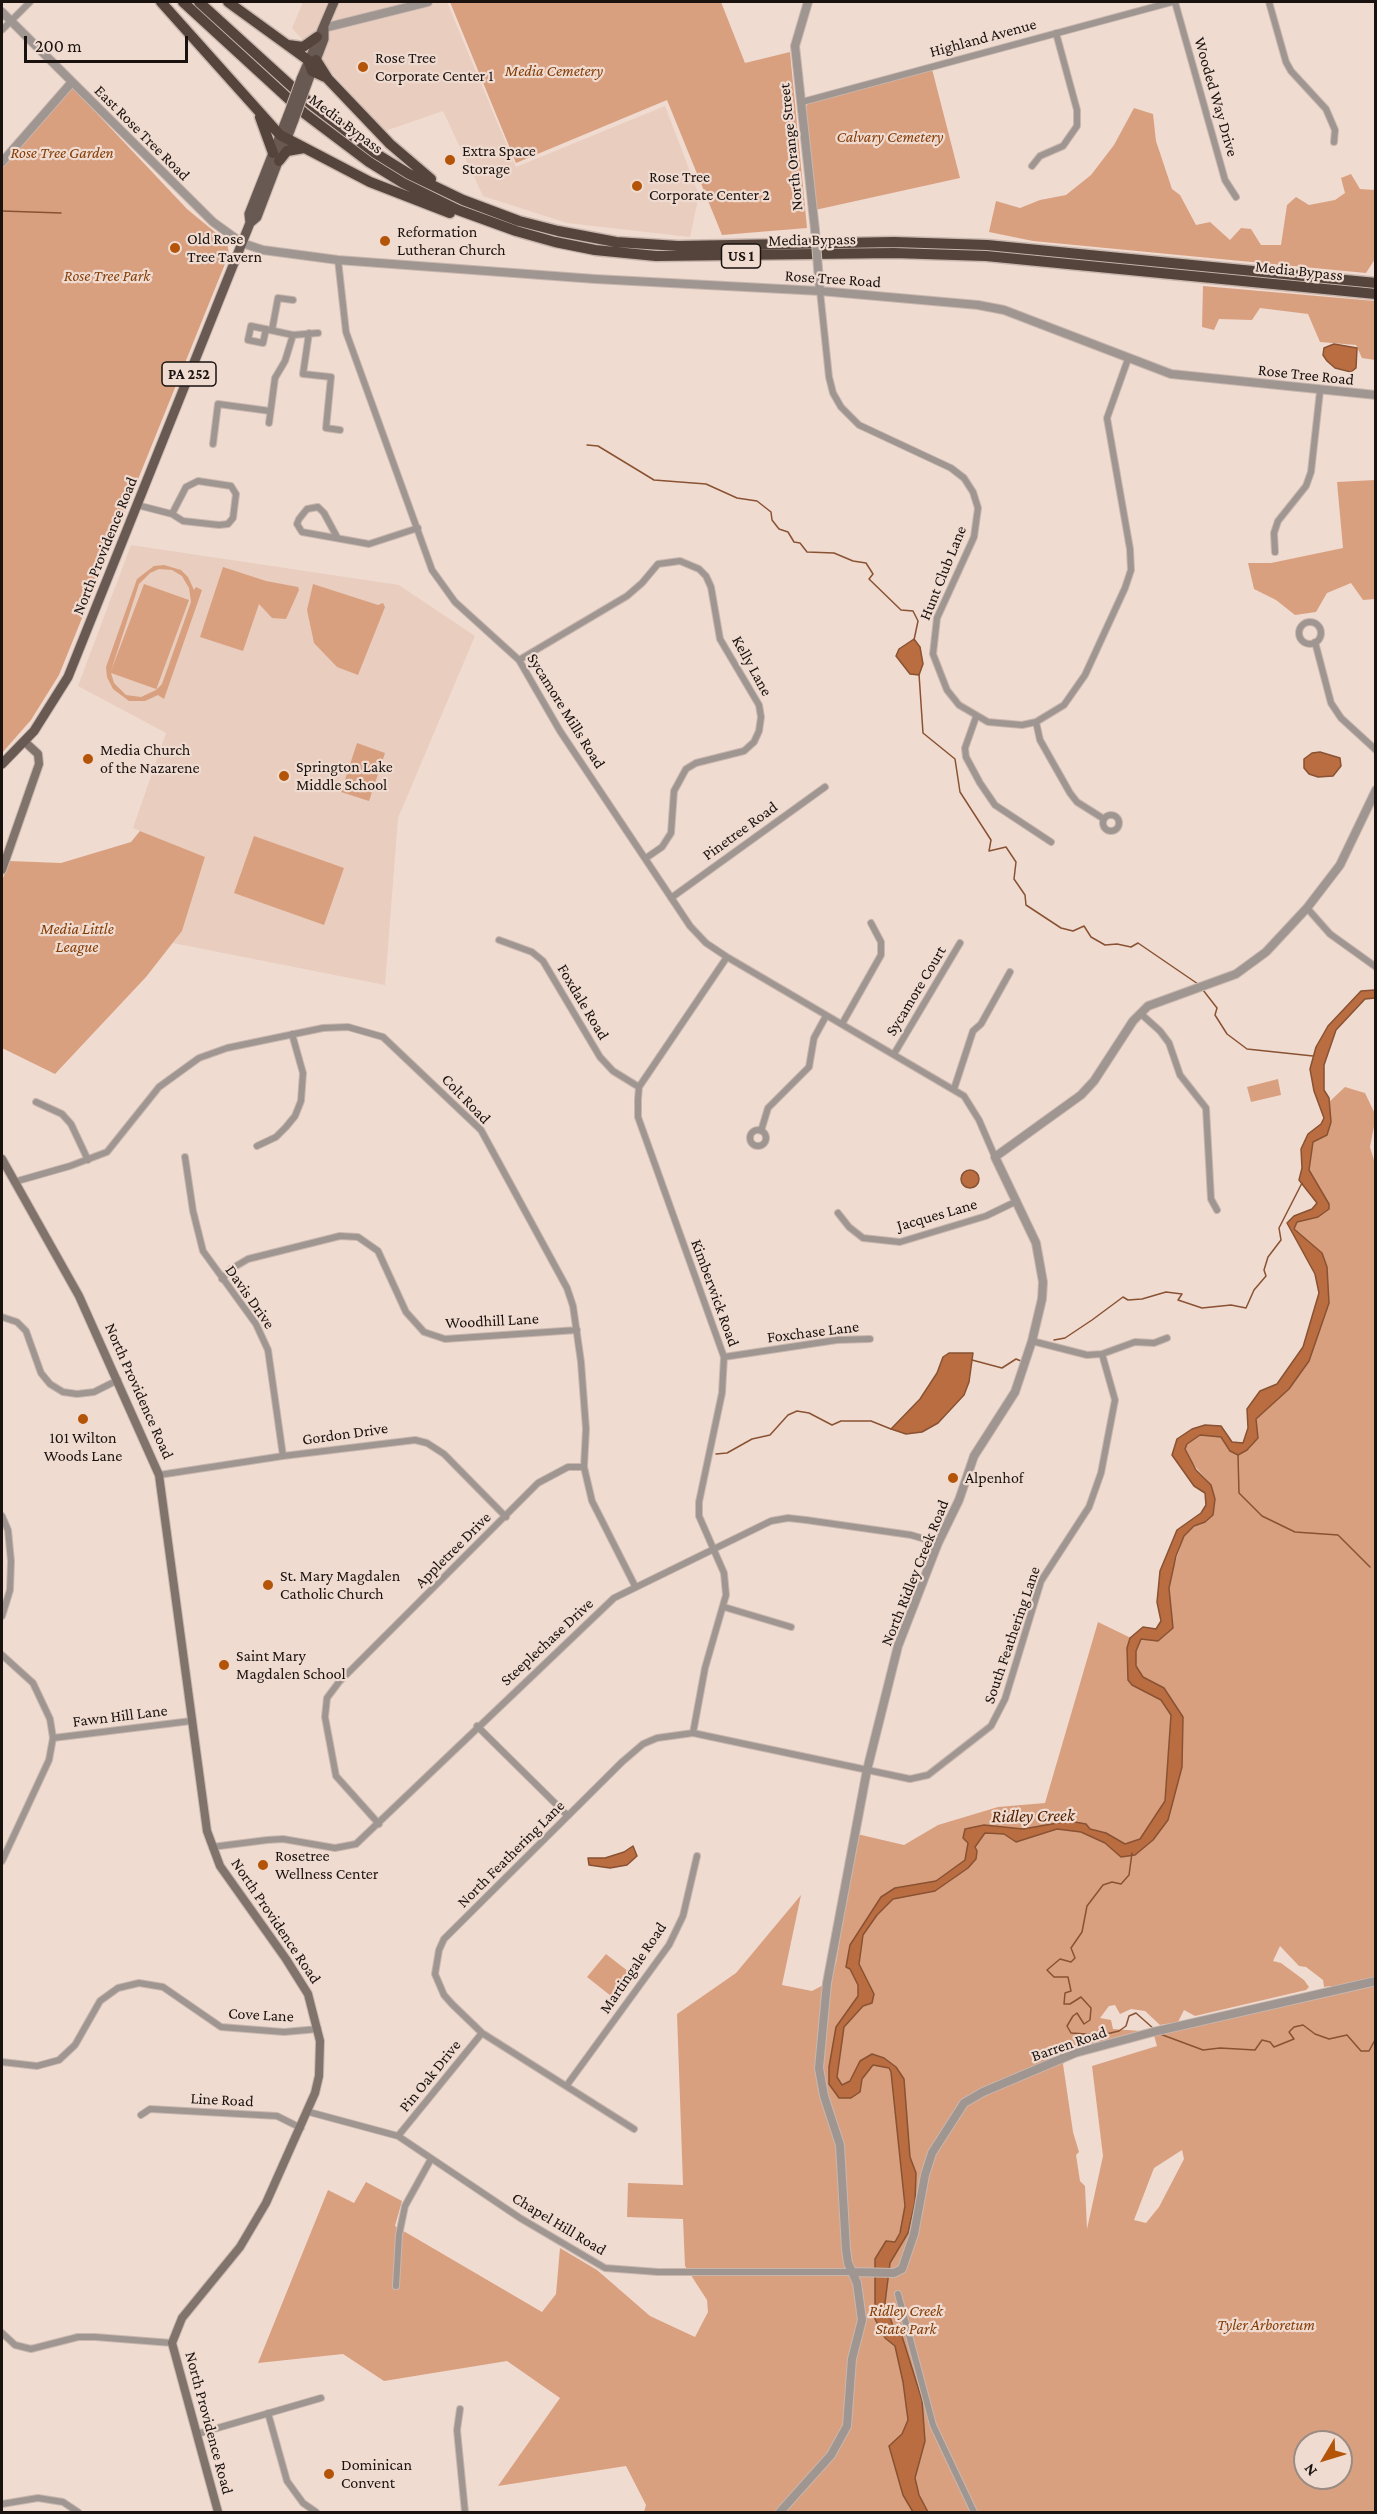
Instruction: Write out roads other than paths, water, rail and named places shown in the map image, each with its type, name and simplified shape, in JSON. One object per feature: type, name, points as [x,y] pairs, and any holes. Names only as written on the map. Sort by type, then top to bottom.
[{"type":"highway","points":[[161,2],[284,136],[384,188],[458,216],[516,231]]},
{"type":"highway","name":"Media Bypass","points":[[183,2],[290,100],[352,150],[422,193],[468,214],[516,231],[574,246],[635,255],[698,257],[894,253],[976,255],[1376,294]]},
{"type":"highway","name":"Media Bypass","points":[[199,2],[297,92],[358,141],[409,174],[481,208],[558,231],[636,244],[698,246],[956,243],[1376,283]]},
{"type":"highway","points":[[228,2],[287,45],[308,71],[328,79],[416,168],[481,208]]},
{"type":"highway","points":[[287,45],[303,46],[320,32]]},
{"type":"highway","points":[[251,101],[276,157],[287,151],[304,148]]},
{"type":"main road","name":"North Providence Road","points":[[25,742],[53,705],[68,677],[250,223],[249,214],[276,157],[320,32],[334,2]]},
{"type":"main road","name":"PA 252","points":[[2,764],[25,742]]},
{"type":"main road","points":[[2,870],[39,764],[38,754],[25,742]]},
{"type":"main road","name":"North Providence Road","points":[[2,1160],[79,1296],[159,1475],[207,1831],[212,1847],[230,1882],[298,1977],[314,2012],[318,2029],[319,2076],[309,2112],[250,2232],[182,2318],[172,2343],[218,2512]]},
{"type":"street","points":[[2,30],[30,2]]},
{"type":"street","points":[[320,32],[428,2]]},
{"type":"street","name":"North Orange Street","points":[[808,2],[795,46],[820,291]]},
{"type":"street","name":"Highland Avenue","points":[[802,102],[1174,2]]},
{"type":"street","name":"Wooded Way Drive","points":[[1174,2],[1225,180],[1236,197]]},
{"type":"street","points":[[1269,2],[1286,62],[1291,71],[1326,109],[1335,130],[1334,142]]},
{"type":"street","name":"East Rose Tree Road","points":[[2,12],[213,222],[242,243]]},
{"type":"street","points":[[1032,166],[1040,156],[1063,146],[1077,126],[1077,111],[1056,33]]},
{"type":"street","points":[[2,162],[72,82]]},
{"type":"street","name":"Rose Tree Road","points":[[242,243],[273,253],[338,260],[596,279],[820,291],[995,308],[1171,374],[1375,396]]},
{"type":"street","name":"Sycamore Mills Road","points":[[338,260],[344,326],[439,583],[455,602],[519,660],[560,731],[671,898],[706,943],[826,1016],[954,1089],[970,1104],[995,1157]]},
{"type":"street","name":"Hunt Club Lane","points":[[820,291],[829,377],[833,393],[841,407],[859,425],[951,468],[964,478],[973,492],[978,508],[974,537],[937,618],[933,654],[947,690],[959,705],[988,722],[1007,724],[1036,722],[1064,705],[1075,693],[1106,632],[1131,570],[1130,549],[1107,418],[1128,358]]},
{"type":"street","points":[[293,300],[278,298],[269,330],[293,335],[318,333]]},
{"type":"street","points":[[309,333],[303,374],[331,378],[326,428],[340,430]]},
{"type":"street","points":[[268,423],[275,378],[285,361],[293,335]]},
{"type":"street","points":[[1275,552],[1274,533],[1278,521],[1306,486],[1311,472],[1320,391]]},
{"type":"street","points":[[213,444],[218,404],[270,411]]},
{"type":"street","points":[[136,505],[172,514],[183,521],[219,525],[228,524],[233,518],[236,494],[231,486],[198,481],[186,488],[172,514]]},
{"type":"street","points":[[337,537],[318,507],[307,509],[298,519],[297,524],[302,532],[369,544],[418,528]]},
{"type":"street","name":"Kelly Lane","points":[[519,660],[627,596],[642,584],[658,564],[680,561],[699,569],[706,576],[711,588],[720,639],[759,705],[761,717],[759,731],[754,742],[744,751],[696,763],[686,769],[674,791],[671,834],[662,847],[646,858]]},
{"type":"street","points":[[1315,642],[1331,703],[1341,718],[1376,750]]},
{"type":"street","points":[[976,717],[965,748],[966,757],[980,783],[995,805],[1051,842]]},
{"type":"street","points":[[1036,722],[1040,740],[1070,793],[1077,802],[1104,819]]},
{"type":"street","name":"Pinetree Road","points":[[671,898],[825,787]]},
{"type":"street","points":[[995,1157],[1081,1095],[1094,1081],[1140,1013],[1157,1001],[1241,971],[1266,952],[1307,908],[1341,865],[1376,790]]},
{"type":"street","points":[[1307,908],[1330,934],[1376,967]]},
{"type":"street","points":[[842,1024],[880,955],[881,942],[871,923]]},
{"type":"street","name":"Foxdale Road","points":[[499,940],[532,952],[543,961],[600,1057],[613,1071],[639,1086]]},
{"type":"street","name":"Sycamore Court","points":[[894,1053],[960,943]]},
{"type":"street","points":[[639,1086],[727,957]]},
{"type":"street","points":[[954,1089],[973,1031],[981,1024],[1010,972]]},
{"type":"street","points":[[1140,1013],[1160,1031],[1168,1043],[1180,1075],[1206,1108],[1211,1199],[1217,1210]]},
{"type":"street","points":[[761,1131],[768,1108],[808,1067],[814,1038],[826,1016]]},
{"type":"street","name":"Colt Road","points":[[14,1182],[88,1160],[106,1152],[159,1087],[192,1063],[227,1048],[323,1028],[348,1027],[383,1037],[427,1077],[438,1092],[473,1120],[567,1288],[577,1330],[586,1429],[584,1467],[592,1501],[634,1586]]},
{"type":"street","points":[[257,1146],[276,1137],[286,1127],[295,1116],[301,1101],[303,1073],[291,1034]]},
{"type":"street","name":"Kimberwick Road","points":[[639,1086],[638,1117],[724,1357],[722,1394],[699,1502],[699,1516],[724,1573],[724,1607],[705,1668],[693,1733]]},
{"type":"street","points":[[36,1102],[62,1114],[71,1124],[88,1160]]},
{"type":"street","name":"Davis Drive","points":[[184,1156],[203,1251],[264,1338],[271,1366],[283,1456]]},
{"type":"street","name":"North Ridley Creek Road","points":[[780,2512],[831,2455],[847,2427],[852,2359],[862,2320],[846,2249],[840,2145],[824,2096],[819,2068],[827,1983],[867,1770],[898,1646],[938,1543],[959,1500],[974,1456],[1015,1392],[1032,1341],[1043,1282],[1036,1243],[995,1157]]},
{"type":"street","name":"Jacques Lane","points":[[838,1212],[849,1227],[863,1238],[900,1242],[986,1216],[1017,1201]]},
{"type":"street","name":"Woodhill Lane","points":[[222,1279],[231,1269],[248,1259],[340,1236],[358,1238],[378,1251],[406,1312],[424,1332],[445,1339],[577,1330]]},
{"type":"street","points":[[2,1317],[16,1322],[26,1331],[41,1373],[50,1384],[63,1392],[77,1394],[94,1392],[118,1380]]},
{"type":"street","points":[[1032,1341],[1070,1352],[1102,1353],[1135,1342],[1154,1343],[1167,1338]]},
{"type":"street","name":"Foxchase Lane","points":[[724,1357],[837,1340],[870,1339]]},
{"type":"street","name":"South Feathering Lane","points":[[867,1770],[909,1779],[928,1775],[991,1726],[999,1714],[1041,1581],[1089,1507],[1101,1473],[1115,1400],[1102,1353]]},
{"type":"street","name":"Gordon Drive","points":[[159,1475],[404,1439],[427,1443],[444,1454],[506,1517]]},
{"type":"street","name":"Appletree Drive","points":[[379,1824],[336,1776],[326,1717],[327,1698],[339,1682],[550,1474],[568,1467],[584,1467]]},
{"type":"street","points":[[2,1516],[8,1530],[10,1561],[10,1590],[2,1616]]},
{"type":"street","name":"Steeplechase Drive","points":[[212,1847],[284,1839],[335,1848],[346,1847],[366,1837],[477,1726],[593,1615],[614,1598],[634,1586],[771,1521],[788,1518],[911,1535],[938,1543]]},
{"type":"street","points":[[724,1607],[791,1627]]},
{"type":"street","points":[[2,1655],[33,1683],[50,1719],[52,1738],[49,1760],[2,1861]]},
{"type":"street","name":"Fawn Hill Lane","points":[[52,1738],[191,1721]]},
{"type":"street","points":[[477,1726],[568,1816]]},
{"type":"street","name":"North Feathering Lane","points":[[634,2129],[482,2033],[444,1995],[435,1974],[439,1950],[444,1939],[643,1744],[657,1738],[693,1733],[867,1770]]},
{"type":"street","name":"Martingale Road","points":[[567,2085],[669,1945],[683,1917],[697,1857]]},
{"type":"street","name":"Barren Road","points":[[891,2273],[900,2271],[905,2263],[914,2234],[924,2175],[932,2153],[964,2103],[983,2092],[1086,2050],[1187,2024],[1376,1981]]},
{"type":"street","name":"Cove Lane","points":[[2,2062],[37,2066],[59,2060],[75,2045],[100,2001],[118,1988],[139,1983],[163,1987],[221,2027],[284,2032],[318,2029]]},
{"type":"street","name":"Pin Oak Drive","points":[[398,2136],[482,2033]]},
{"type":"street","name":"Line Road","points":[[141,2115],[150,2109],[277,2116],[301,2128]]},
{"type":"street","name":"Chapel Hill Road","points":[[309,2112],[398,2136],[520,2218],[605,2268],[658,2272],[891,2273]]},
{"type":"street","points":[[396,2286],[399,2235],[405,2206],[431,2159]]},
{"type":"street","points":[[898,2294],[933,2425],[974,2512]]},
{"type":"street","points":[[2,2333],[15,2345],[31,2349],[78,2337],[172,2343]]},
{"type":"street","points":[[197,2434],[321,2398]]},
{"type":"street","points":[[460,2409],[457,2430],[465,2512]]},
{"type":"street","points":[[268,2413],[286,2481],[303,2503],[316,2512]]},
{"type":"street","points":[[2,2504],[38,2498],[63,2502],[78,2512]]},
{"type":"waterway","points":[[2,211],[61,213]]},
{"type":"waterway","points":[[587,445],[598,446],[654,480],[706,484],[737,498],[757,501],[771,512],[772,520],[779,529],[788,532],[794,542],[800,543],[807,552],[834,553],[853,561],[866,563],[873,574],[869,579],[901,610],[913,611],[918,621],[914,640]]},
{"type":"waterway","points":[[919,674],[923,733],[955,759],[960,792],[991,840],[989,851],[1006,847],[1016,862],[1014,879],[1025,895],[1026,905],[1061,928],[1073,931],[1084,926],[1091,937],[1105,945],[1117,944],[1131,947],[1138,943],[1198,984]]},
{"type":"waterway","points":[[1203,990],[1217,1008],[1215,1015],[1227,1034],[1247,1049],[1313,1056]]},
{"type":"waterway","points":[[1054,1340],[1065,1338],[1123,1297],[1128,1300],[1142,1299],[1166,1292],[1182,1294],[1178,1300],[1202,1308],[1231,1305],[1246,1308],[1254,1290],[1266,1276],[1264,1270],[1268,1257],[1281,1240],[1279,1228],[1302,1183]]},
{"type":"waterway","points":[[972,1360],[1002,1368],[1016,1359],[1021,1361]]},
{"type":"waterway","points":[[716,1454],[727,1453],[752,1439],[770,1435],[788,1415],[797,1411],[809,1413],[832,1425],[841,1421],[871,1421],[891,1429]]},
{"type":"waterway","points":[[1238,1455],[1239,1493],[1262,1516],[1295,1532],[1338,1535],[1370,1567]]},
{"type":"waterway","points":[[1132,1853],[1129,1875],[1121,1884],[1112,1882],[1103,1885],[1087,1906],[1082,1932],[1071,1948],[1075,1958],[1071,1962],[1060,1959],[1047,1970],[1054,1977],[1068,1977],[1071,1991],[1065,1993],[1064,2004],[1070,2004],[1081,1997],[1091,2008],[1090,2020],[1084,2024],[1077,2013],[1073,2016],[1067,2026],[1071,2033],[1102,2035],[1119,2031],[1126,2026],[1129,2016],[1136,2013],[1154,2029]]},
{"type":"waterway","points":[[1160,2034],[1203,2050],[1220,2048],[1255,2050],[1262,2040],[1270,2042],[1274,2047],[1294,2039],[1289,2032],[1294,2027],[1303,2025],[1315,2034],[1329,2039],[1347,2035],[1361,2051],[1369,2051],[1376,2038]]},
{"type":"place","name":"Rose Tree Corporate Center 1","points":[[363,67]]},
{"type":"place","name":"Extra Space Storage","points":[[450,160]]},
{"type":"place","name":"Rose Tree Corporate Center 2","points":[[637,186]]},
{"type":"place","name":"Reformation Lutheran Church","points":[[385,241]]},
{"type":"place","name":"Old Rose Tree Tavern","points":[[175,248]]},
{"type":"place","name":"Media Church of the Nazarene","points":[[88,759]]},
{"type":"place","name":"Springton Lake Middle School","points":[[284,776]]},
{"type":"place","name":"101 Wilton Woods Lane","points":[[83,1419]]},
{"type":"place","name":"Alpenhof","points":[[953,1478]]},
{"type":"place","name":"St. Mary Magdalen Catholic Church","points":[[268,1585]]},
{"type":"place","name":"Saint Mary Magdalen School","points":[[224,1665]]},
{"type":"place","name":"Rosetree Wellness Center","points":[[263,1865]]},
{"type":"place","name":"Dominican Convent","points":[[329,2474]]},
{"type":"park label","name":"Media Cemetery","points":[[554,71]]},
{"type":"park label","name":"Calvary Cemetery","points":[[890,137]]},
{"type":"park label","name":"Rose Tree Garden","points":[[62,153]]},
{"type":"park label","name":"Rose Tree Park","points":[[107,276]]},
{"type":"park label","name":"Media Little League","points":[[77,938]]},
{"type":"park label","name":"Ridley Creek State Park","points":[[906,2320]]},
{"type":"park label","name":"Tyler Arboretum","points":[[1266,2325]]},
{"type":"water label","name":"Ridley Creek","points":[[1033,1816]]}]
